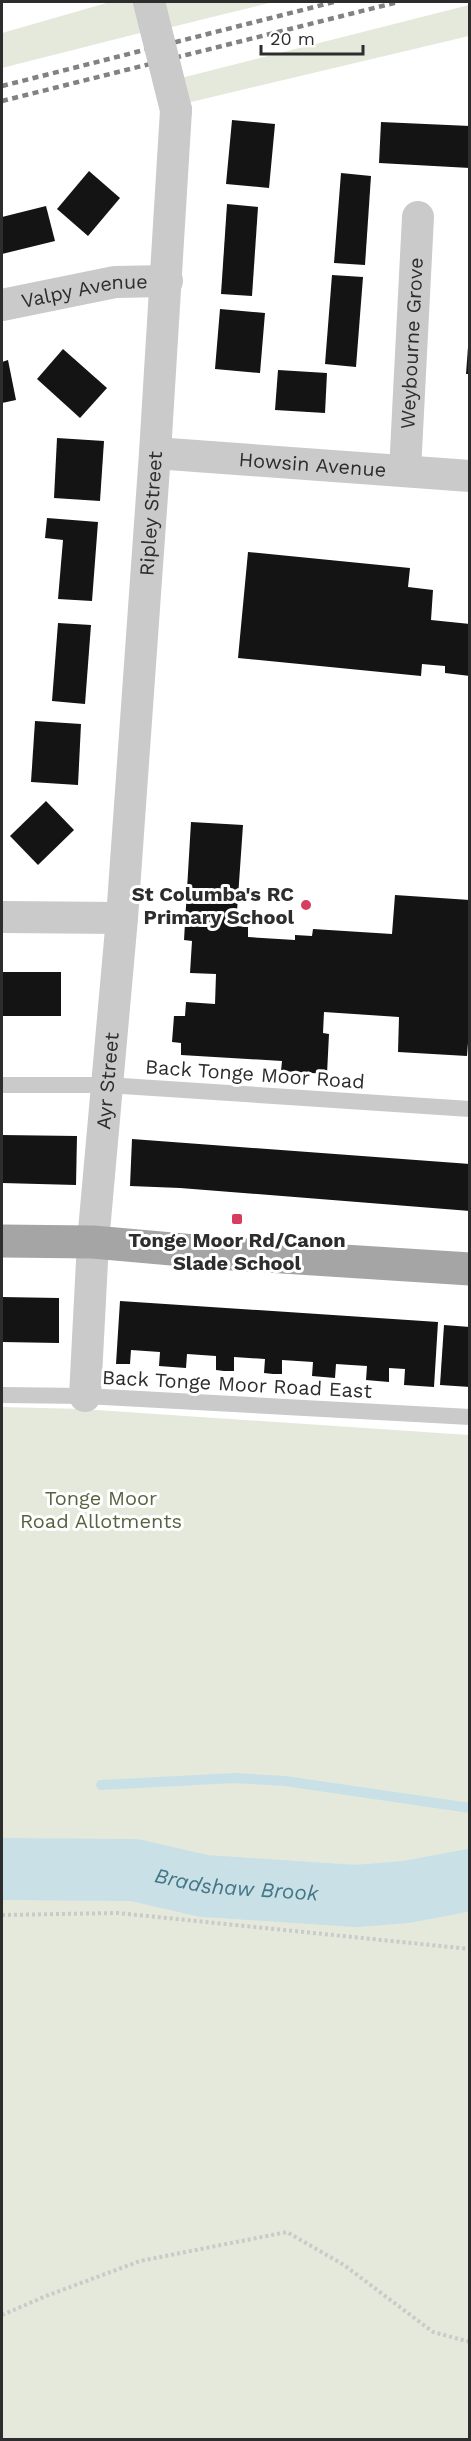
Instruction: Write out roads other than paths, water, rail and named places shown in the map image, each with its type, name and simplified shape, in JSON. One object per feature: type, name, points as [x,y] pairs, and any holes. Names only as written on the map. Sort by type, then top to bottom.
[{"type":"main road","points":[[2,1241],[93,1242],[218,1253],[470,1269]]},
{"type":"street","name":"Ripley Street","points":[[122,918],[167,281],[176,110],[149,2]]},
{"type":"street","name":"Weybourne Grove","points":[[405,471],[418,217]]},
{"type":"street","name":"Valpy Avenue","points":[[2,305],[115,282],[167,281]]},
{"type":"street","name":"Howsin Avenue","points":[[155,453],[470,476]]},
{"type":"street","points":[[2,917],[122,918]]},
{"type":"street","name":"Ayr Street","points":[[85,1396],[93,1242],[122,918]]},
{"type":"lane","name":"Back Tonge Moor Road","points":[[2,1085],[107,1085],[470,1109]]},
{"type":"lane","name":"Back Tonge Moor Road East","points":[[2,1395],[85,1396],[470,1417]]},
{"type":"waterway","points":[[101,1785],[235,1778],[285,1781],[470,1808]]},
{"type":"waterway","name":"Bradshaw Brook","points":[[2,1869],[134,1870],[204,1886],[356,1896],[406,1892],[470,1880]]},
{"type":"railway","points":[[2,86],[334,2]]},
{"type":"railway","points":[[2,101],[398,2]]},
{"type":"place","name":"St Columba's RC Primary School","points":[[306,905]]},
{"type":"place","name":"Tonge Moor Rd/Canon Slade School","points":[[237,1219]]},
{"type":"park label","name":"Tonge Moor Road Allotments","points":[[101,1510]]}]
